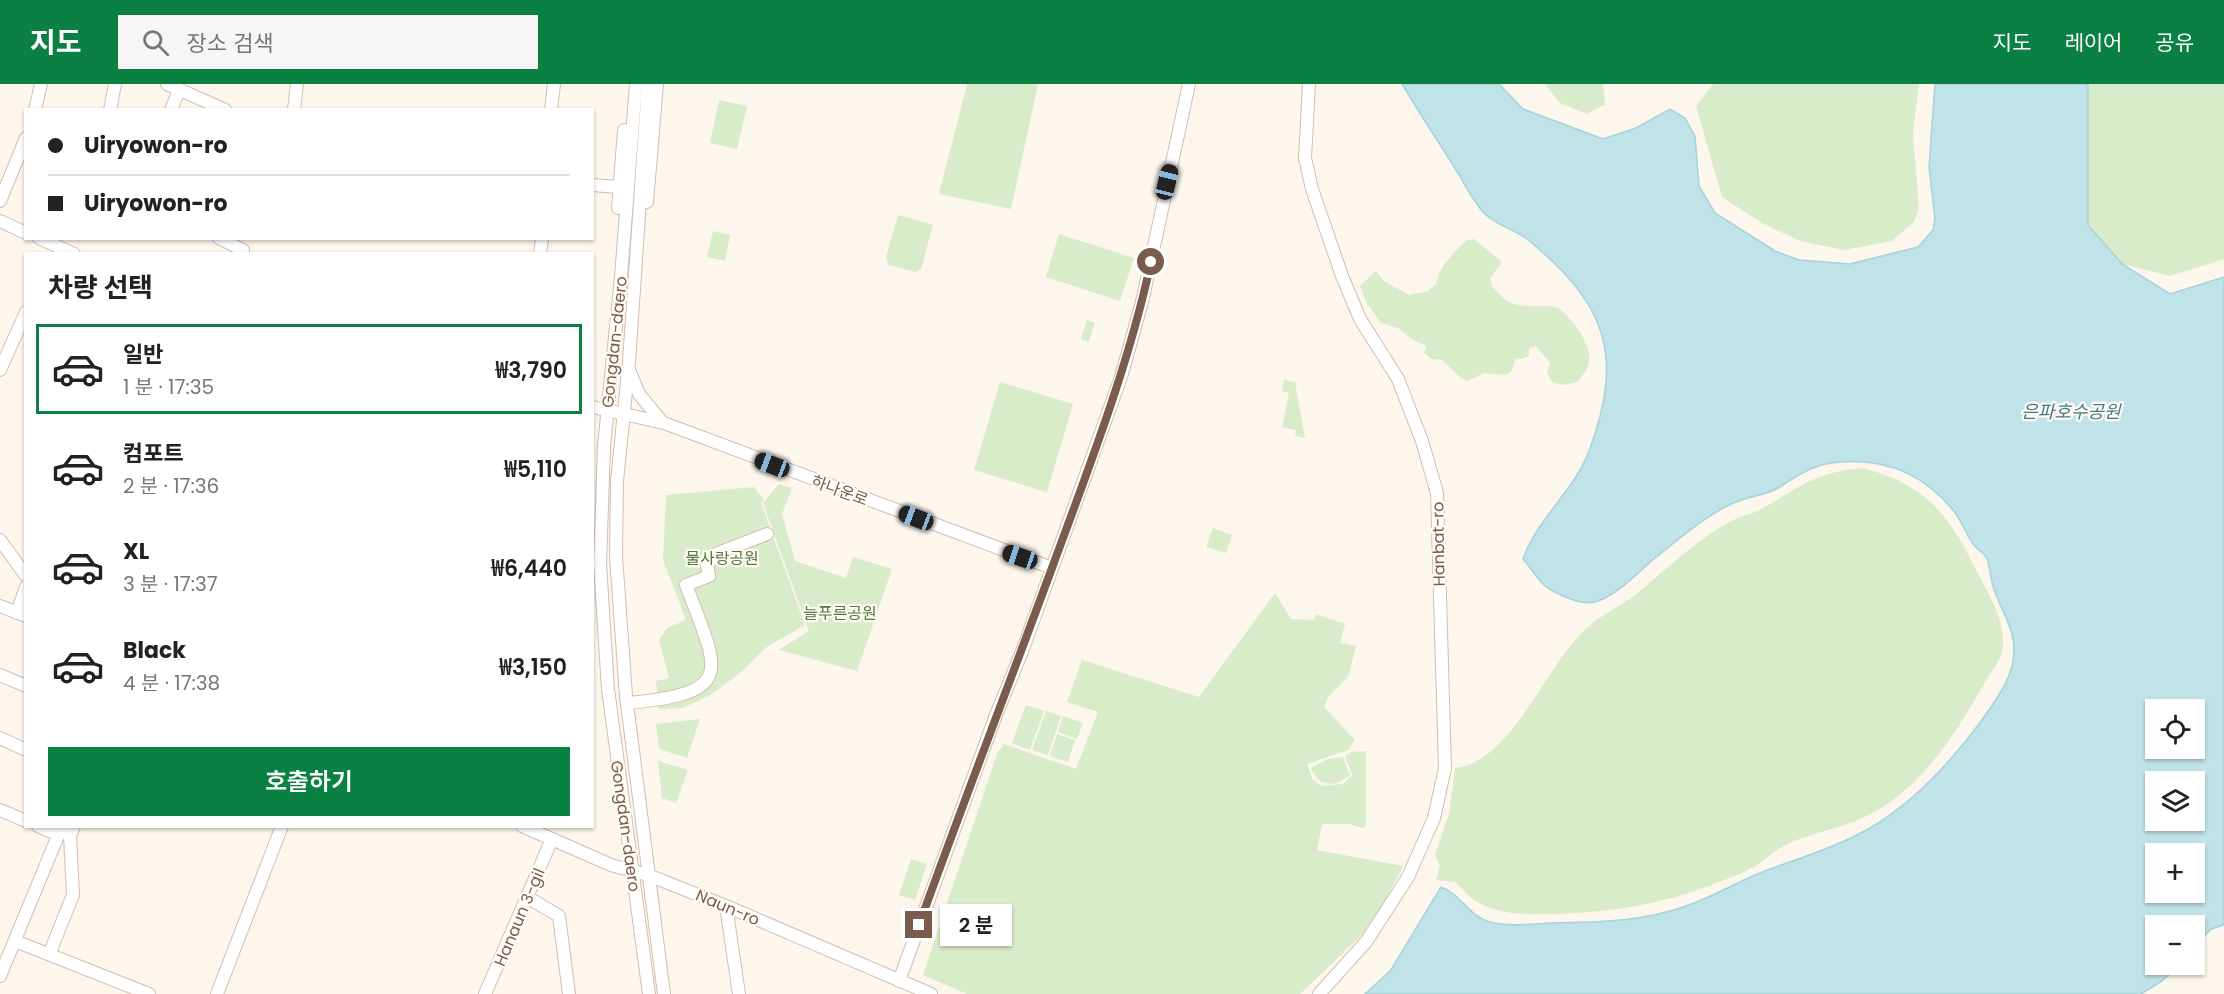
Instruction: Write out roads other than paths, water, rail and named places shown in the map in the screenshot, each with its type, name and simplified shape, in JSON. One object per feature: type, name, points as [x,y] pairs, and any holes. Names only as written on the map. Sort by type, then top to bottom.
[{"type":"street","points":[[35,108],[41,84]]},
{"type":"street","points":[[110,108],[115,84]]},
{"type":"street","points":[[167,84],[220,108]]},
{"type":"street","points":[[294,108],[297,84]]},
{"type":"street","points":[[551,108],[554,84]]},
{"type":"street","points":[[616,331],[620,187],[628,84]]},
{"type":"street","name":"Gongdan-daero","points":[[636,84],[601,500],[603,629],[609,700],[649,994]]},
{"type":"street","name":"Gongdan-daero","points":[[648,84],[617,481],[615,556],[627,703],[664,994]]},
{"type":"street","points":[[657,84],[628,362],[639,394],[664,423]]},
{"type":"street","points":[[899,981],[1121,377],[1142,302],[1189,84]]},
{"type":"street","name":"Hanbat-ro","points":[[1309,84],[1305,158],[1312,189],[1342,276],[1360,319],[1398,379],[1422,441],[1437,493],[1445,751],[1445,768],[1434,818],[1408,877],[1366,942],[1319,994]]},
{"type":"street","points":[[172,108],[179,90]]},
{"type":"street","points":[[0,201],[24,143]]},
{"type":"street","points":[[594,185],[620,187]]},
{"type":"street","points":[[0,221],[24,232]]},
{"type":"street","points":[[225,240],[244,247]]},
{"type":"street","points":[[55,246],[69,252]]},
{"type":"street","points":[[0,370],[24,316]]},
{"type":"street","name":"하나운로","points":[[594,407],[664,423],[1052,568]]},
{"type":"street","points":[[627,703],[680,697],[703,686],[712,670],[712,653],[686,585],[709,576],[707,565],[718,553],[767,534]]},
{"type":"street","points":[[0,540],[24,573]]},
{"type":"street","points":[[0,606],[21,614],[24,598]]},
{"type":"street","points":[[0,675],[24,685]]},
{"type":"street","points":[[0,738],[24,749]]},
{"type":"street","points":[[0,810],[24,820]]},
{"type":"street","points":[[50,952],[73,895],[70,836],[73,828]]},
{"type":"street","points":[[217,994],[281,828]]},
{"type":"street","name":"Naun-ro","points":[[528,828],[726,906],[931,994]]},
{"type":"street","points":[[0,976],[61,831]]},
{"type":"street","name":"Hanaun 3-gil","points":[[486,994],[527,897],[546,834]]},
{"type":"street","points":[[527,897],[559,916],[569,994]]},
{"type":"street","points":[[726,906],[739,994]]},
{"type":"street","points":[[15,941],[50,952],[149,994]]},
{"type":"water","name":"은파호수공원","points":[[1402,84],[1499,84],[1523,109],[1603,139],[1636,128],[1670,109],[1685,118],[1695,136],[1699,186],[1715,213],[1775,251],[1799,260],[1850,264],[1918,247],[1933,230],[1935,219],[1929,167],[1935,84],[2088,84],[2088,225],[2122,264],[2170,294],[2224,277],[2224,925],[2211,929],[2205,935],[2205,915],[2145,915],[2145,975],[2169,975],[2141,994],[1365,994],[1391,970],[1441,887],[1448,890],[1476,915],[1497,924],[1520,925],[1636,918],[1697,902],[1762,872],[1855,836],[1893,813],[1910,799],[1957,752],[1995,702],[2008,677],[2013,660],[2014,650],[2010,627],[1993,588],[1986,557],[1974,545],[1959,518],[1941,497],[1916,477],[1872,463],[1856,461],[1821,465],[1764,494],[1729,505],[1685,534],[1619,589],[1595,602],[1589,603],[1568,598],[1544,585],[1523,559],[1537,531],[1574,479],[1589,451],[1600,417],[1606,386],[1606,359],[1601,333],[1591,309],[1576,286],[1523,236],[1495,222],[1481,210]]},
{"type":"park label","name":"물사랑공원","points":[[722,558]]},
{"type":"park label","name":"늘푸른공원","points":[[840,613]]}]
